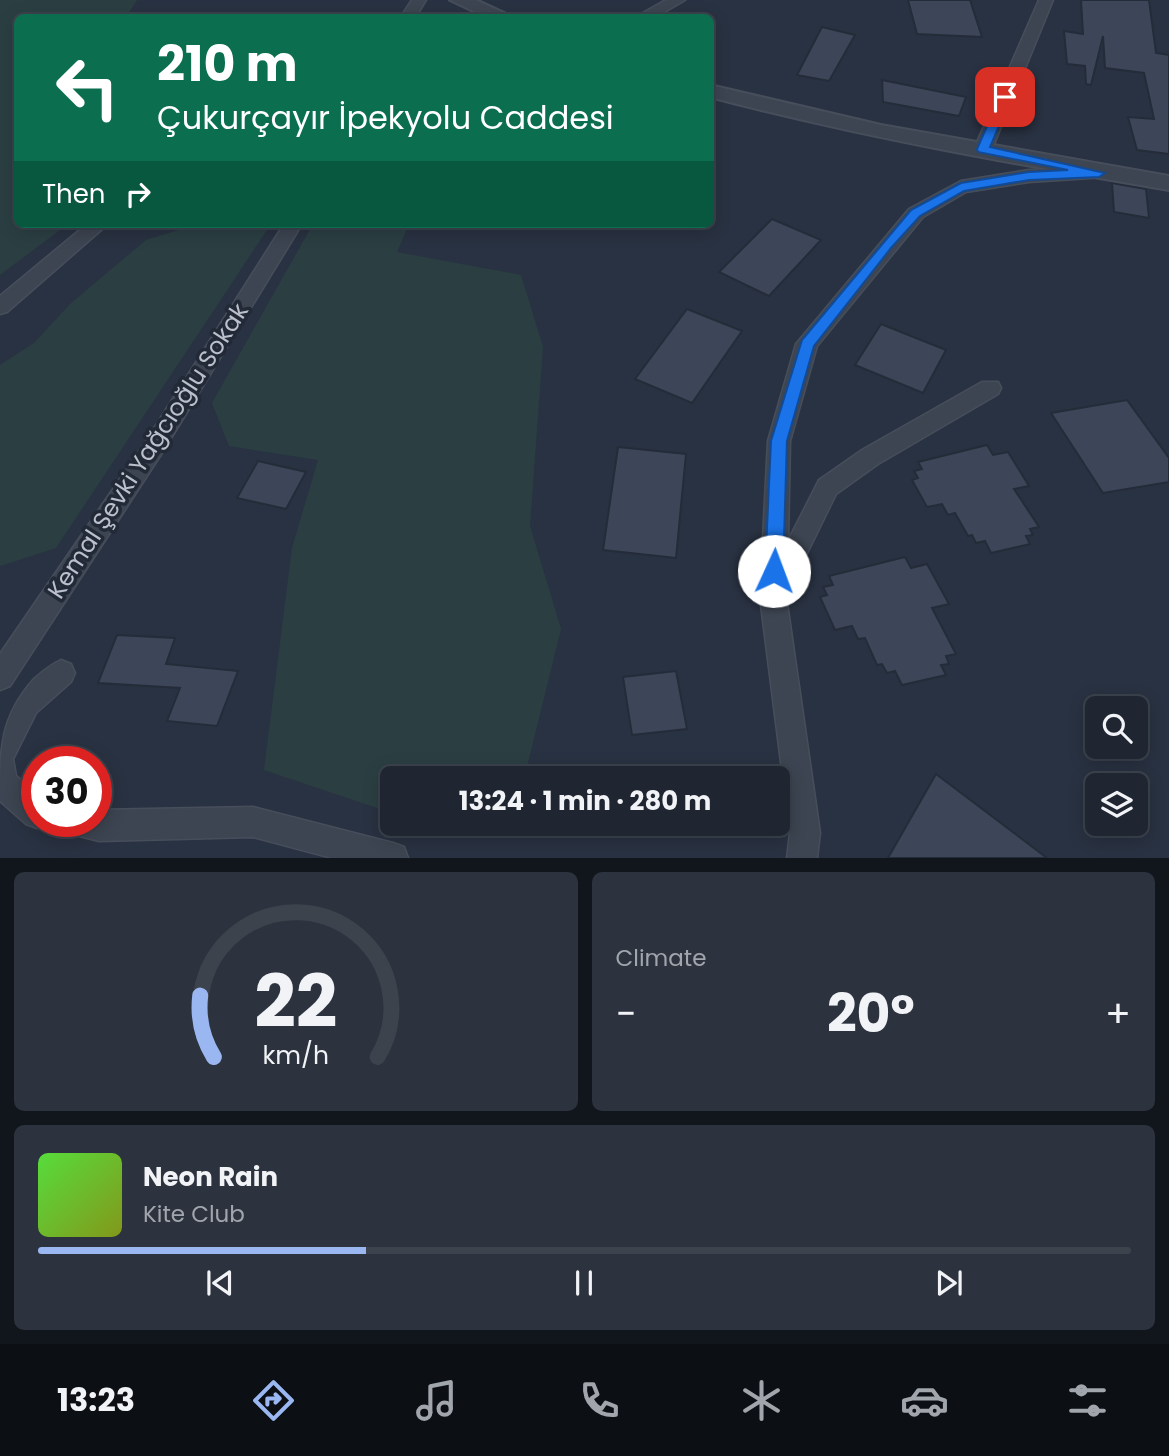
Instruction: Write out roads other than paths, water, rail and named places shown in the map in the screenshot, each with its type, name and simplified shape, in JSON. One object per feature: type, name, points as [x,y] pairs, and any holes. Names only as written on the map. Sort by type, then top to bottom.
[{"type":"street","points":[[459,0],[496,14]]},
{"type":"street","points":[[649,14],[678,0]]},
{"type":"street","points":[[983,149],[1046,0]]},
{"type":"street","points":[[714,92],[764,106],[1099,173],[1169,183]]},
{"type":"street","points":[[803,858],[805,833],[773,597],[779,441],[807,344],[916,213],[961,187],[1029,176],[1099,173]]},
{"type":"street","points":[[0,307],[94,228]]},
{"type":"street","name":"Kemal Şevki Yağcıoğlu Sokak","points":[[0,677],[154,447],[289,228]]},
{"type":"street","points":[[773,597],[827,487],[870,457],[990,388]]},
{"type":"street","points":[[0,754],[26,704],[61,673]]},
{"type":"street","points":[[0,764],[2,783],[21,801]]},
{"type":"street","points":[[112,826],[253,822],[393,858]]}]
